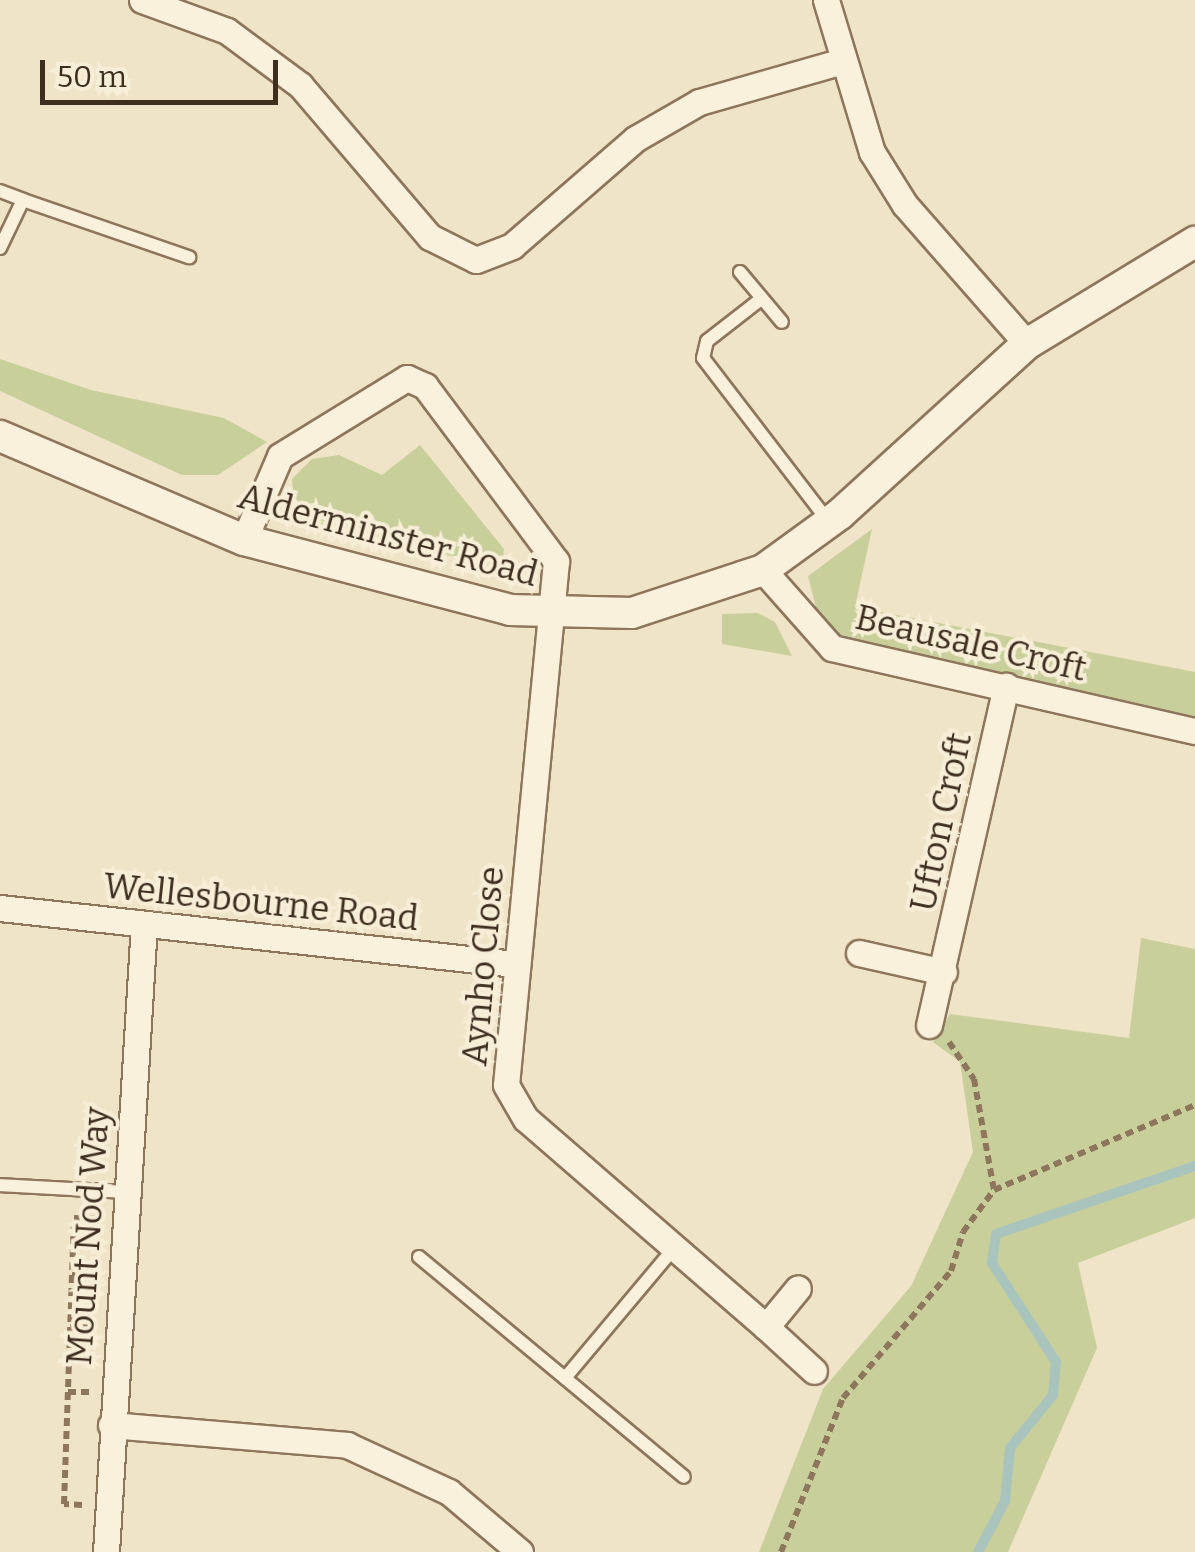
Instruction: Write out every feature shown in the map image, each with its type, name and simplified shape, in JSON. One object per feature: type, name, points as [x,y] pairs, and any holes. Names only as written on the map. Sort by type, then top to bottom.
[{"type":"street","points":[[142,0],[227,31],[300,85],[430,238],[476,260],[512,246],[635,139],[699,102],[839,62]]},
{"type":"street","points":[[826,0],[839,62],[872,152],[905,205],[1028,344]]},
{"type":"street","name":"Alderminster Road","points":[[0,436],[244,540],[554,617],[646,610],[763,570],[829,522],[1028,344],[1195,242]]},
{"type":"street","name":"Aynho Close","points":[[244,540],[280,456],[407,378],[425,386],[556,562],[554,617],[515,964],[506,1084],[514,1103],[814,1370]]},
{"type":"street","name":"Beausale Croft","points":[[763,570],[832,648],[1195,731]]},
{"type":"street","name":"Ufton Croft","points":[[929,1025],[1006,686]]},
{"type":"street","name":"Wellesbourne Road","points":[[0,908],[515,964]]},
{"type":"street","name":"Mount Nod Way","points":[[106,1552],[123,1220],[144,924]]},
{"type":"street","points":[[859,953],[944,972]]},
{"type":"street","points":[[766,1327],[798,1288]]},
{"type":"street","points":[[111,1425],[347,1444],[449,1492],[520,1552]]},
{"type":"lane","points":[[0,191],[189,257]]},
{"type":"lane","points":[[0,248],[23,200]]},
{"type":"lane","points":[[740,272],[782,322]]},
{"type":"lane","points":[[762,299],[707,341],[703,358],[829,522]]},
{"type":"lane","points":[[0,1184],[125,1192]]},
{"type":"lane","points":[[565,1378],[674,1248]]},
{"type":"lane","points":[[419,1257],[684,1477]]},
{"type":"path","points":[[929,1025],[962,1053],[974,1079],[994,1190]]},
{"type":"path","points":[[781,1552],[843,1398],[952,1271],[963,1232],[994,1190],[1195,1105]]},
{"type":"path","points":[[108,1506],[64,1504],[74,1218],[123,1220]]},
{"type":"green space","points":[[0,359],[91,390],[224,418],[267,442],[218,475],[182,475],[0,391]]},
{"type":"green space","points":[[420,445],[504,549],[503,559],[440,555],[306,521],[295,510],[292,479],[312,459],[339,455],[382,475]]},
{"type":"green space","points":[[872,529],[855,607],[1195,672],[1195,719],[847,643],[820,624],[808,576]]},
{"type":"green space","points":[[758,613],[775,622],[792,656],[722,644],[722,614]]},
{"type":"green space","points":[[1141,938],[1195,949],[1195,1218],[1078,1263],[1097,1348],[1008,1552],[759,1552],[823,1389],[911,1286],[973,1152],[960,1062],[933,1042],[950,1014],[1129,1038]]},
{"type":"waterway","points":[[978,1552],[1005,1501],[1010,1448],[1053,1395],[1056,1362],[992,1263],[996,1234],[1195,1166]]}]
